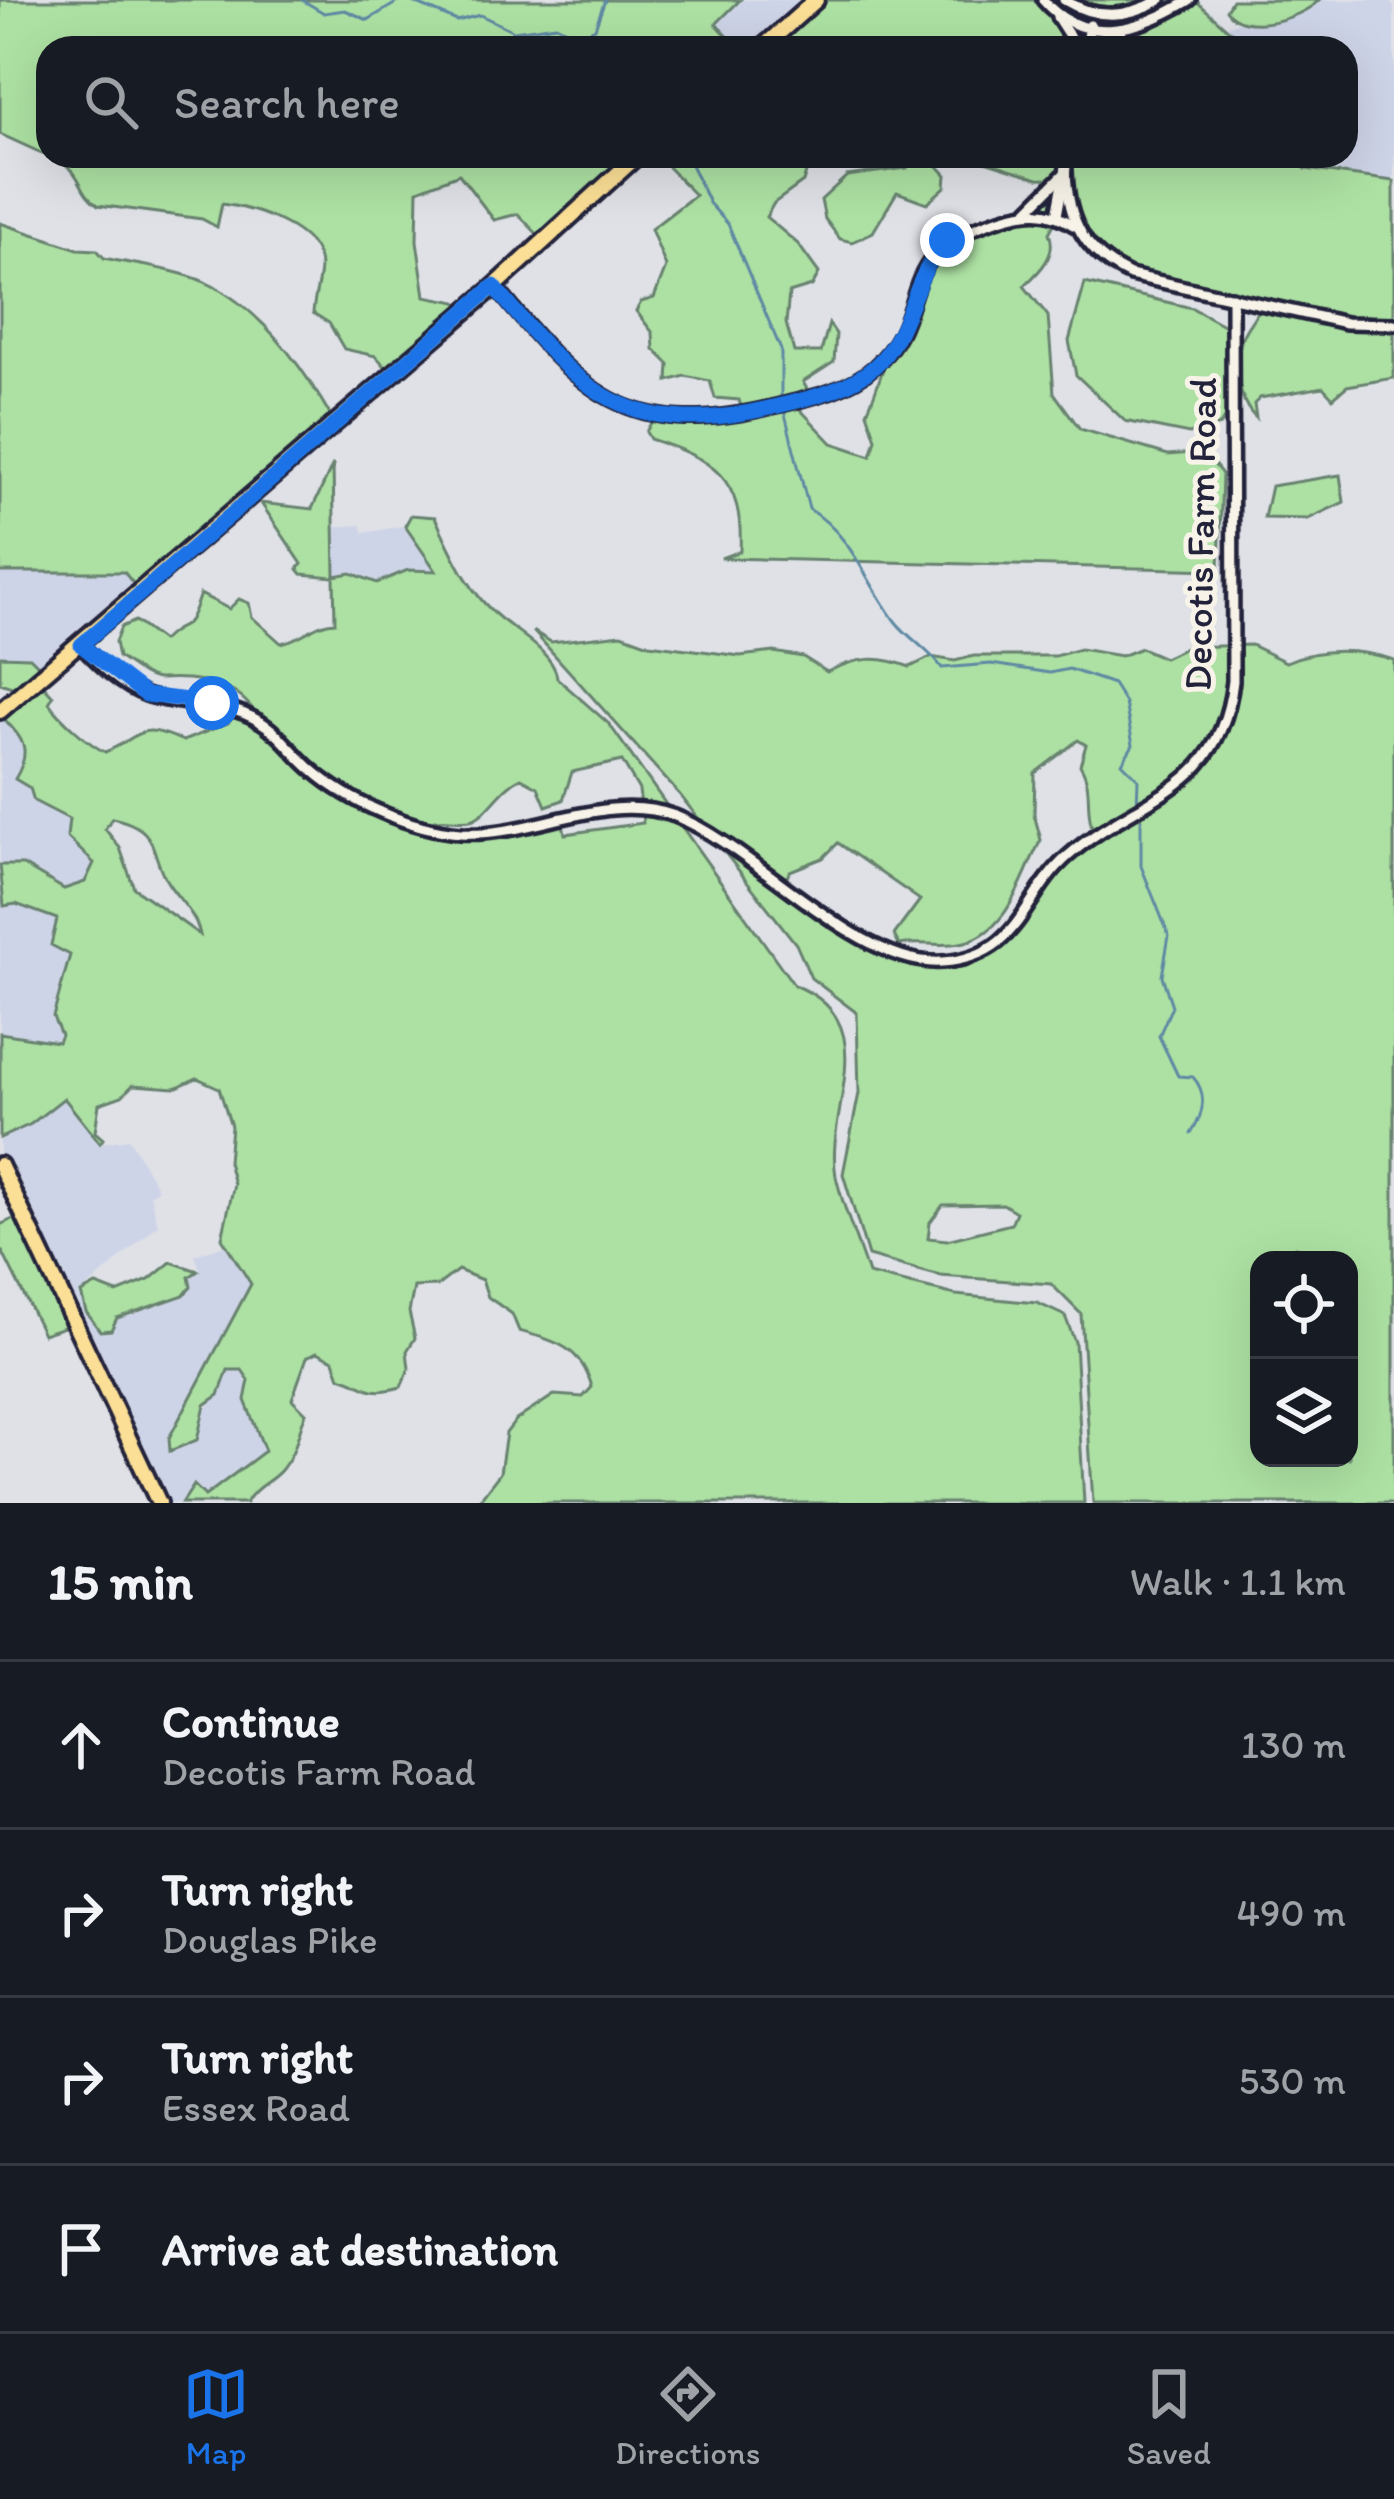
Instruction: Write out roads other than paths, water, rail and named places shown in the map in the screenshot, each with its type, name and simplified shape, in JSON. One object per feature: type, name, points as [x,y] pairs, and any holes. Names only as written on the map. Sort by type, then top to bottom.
[{"type":"main road","points":[[775,36],[815,0]]},
{"type":"main road","points":[[0,711],[20,689],[81,645],[494,286],[624,168]]},
{"type":"main road","points":[[0,1165],[156,1502]]},
{"type":"street","points":[[1043,0],[1069,36]]},
{"type":"street","points":[[1064,0],[1093,14],[1120,15],[1160,0]]},
{"type":"street","points":[[1118,36],[1190,0]]},
{"type":"street","points":[[1054,13],[1090,27],[1128,32]]},
{"type":"street","points":[[1090,36],[1093,14]]},
{"type":"street","points":[[1057,215],[1066,168]]},
{"type":"street","points":[[1027,211],[1066,171]]},
{"type":"street","points":[[1066,171],[1075,226]]},
{"type":"street","points":[[494,286],[552,357],[588,388],[623,406],[704,420],[813,397],[874,368],[891,345],[928,260],[969,230],[1027,211],[1057,215],[1075,226],[1097,254],[1130,275],[1346,322],[1394,324]]},
{"type":"street","name":"Decotis Farm Road","points":[[81,645],[146,695],[212,703],[259,721],[328,784],[407,822],[491,833],[644,808],[701,830],[882,948],[925,962],[962,959],[999,944],[1070,854],[1182,785],[1221,734],[1233,680],[1232,297]]},
{"type":"waterway","points":[[302,0],[324,13],[345,10],[368,20],[401,0]]},
{"type":"waterway","points":[[408,0],[457,21],[480,15],[514,31],[556,25],[579,36],[595,28],[605,0]]},
{"type":"waterway","points":[[564,32],[566,36]]},
{"type":"waterway","points":[[693,168],[709,203],[728,224],[781,350],[781,399]]},
{"type":"waterway","points":[[784,410],[809,509],[836,532],[895,621],[942,668],[991,664],[1050,673],[1069,669],[1113,684],[1125,703],[1133,745],[1122,763],[1138,779],[1137,807]]},
{"type":"waterway","points":[[1141,820],[1141,866],[1169,936],[1162,976],[1172,1006],[1159,1036],[1178,1076],[1193,1077],[1203,1098],[1191,1134]]}]
